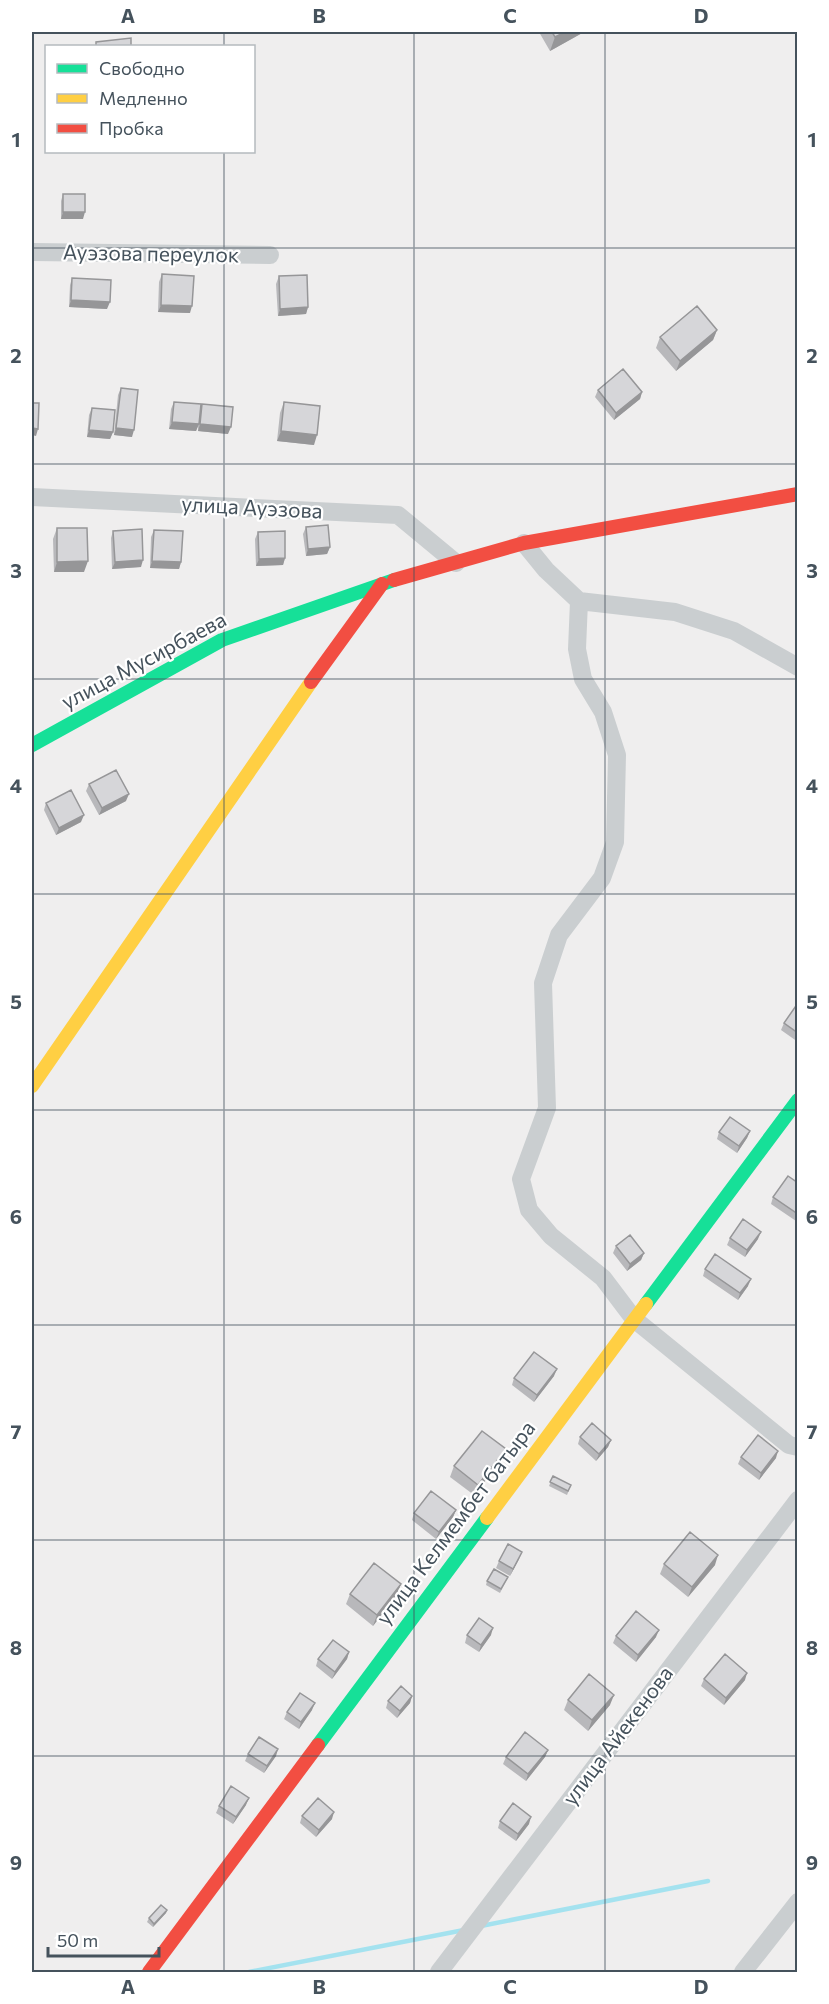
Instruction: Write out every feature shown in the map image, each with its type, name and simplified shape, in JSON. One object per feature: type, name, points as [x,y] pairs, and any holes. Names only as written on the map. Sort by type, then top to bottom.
[{"type":"street","name":"Ауэзова переулок","points":[[32,252],[270,255]]},
{"type":"street","name":"улица Мусирбаева","points":[[32,745],[222,640],[382,584],[524,543],[798,494]]},
{"type":"street","name":"улица Ауэзова","points":[[32,497],[398,515],[456,563]]},
{"type":"street","points":[[524,543],[546,570],[579,601],[675,612],[734,631],[798,667]]},
{"type":"street","points":[[32,1086],[266,743],[382,584]]},
{"type":"street","points":[[579,601],[577,649],[583,679],[603,712],[617,754],[615,842],[602,878],[559,935],[543,983],[548,1108],[521,1179],[529,1210],[551,1236],[603,1278],[634,1319],[789,1445],[798,1447]]},
{"type":"street","name":"улица Келмембет батыра","points":[[149,1972],[798,1100]]},
{"type":"street","name":"улица Айекенова","points":[[439,1972],[798,1500]]},
{"type":"street","points":[[743,1972],[798,1902]]},
{"type":"building","points":[[552,32],[565,32],[555,37]]},
{"type":"building","points":[[131,38],[131,45],[96,45],[96,42]]},
{"type":"building","points":[[63,194],[85,194],[85,212],[63,212]]},
{"type":"building","points":[[162,274],[194,276],[192,306],[161,305]]},
{"type":"building","points":[[307,275],[308,307],[280,309],[279,276]]},
{"type":"building","points":[[72,278],[111,280],[110,302],[71,300]]},
{"type":"building","points":[[697,306],[717,330],[680,361],[660,337]]},
{"type":"building","points":[[623,369],[642,392],[616,413],[598,390]]},
{"type":"building","points":[[121,388],[138,390],[134,430],[116,428]]},
{"type":"building","points":[[174,402],[201,404],[199,424],[172,422]]},
{"type":"building","points":[[284,402],[320,406],[317,435],[281,431]]},
{"type":"building","points":[[32,403],[39,403],[38,429],[32,428]]},
{"type":"building","points":[[202,404],[233,407],[231,427],[200,424]]},
{"type":"building","points":[[92,408],[115,410],[113,432],[89,430]]},
{"type":"building","points":[[328,525],[330,547],[308,549],[306,527]]},
{"type":"building","points":[[57,528],[87,528],[88,561],[57,562]]},
{"type":"building","points":[[142,529],[143,560],[115,562],[113,531]]},
{"type":"building","points":[[154,530],[183,531],[181,562],[152,561]]},
{"type":"building","points":[[285,531],[285,558],[259,559],[258,532]]},
{"type":"building","points":[[116,770],[129,794],[102,808],[89,784]]},
{"type":"building","points":[[71,790],[84,815],[59,828],[46,803]]},
{"type":"building","points":[[798,1003],[798,1033],[784,1023]]},
{"type":"building","points":[[730,1117],[750,1131],[739,1146],[719,1132]]},
{"type":"building","points":[[788,1176],[798,1183],[798,1214],[773,1197]]},
{"type":"building","points":[[743,1219],[761,1232],[747,1250],[730,1238]]},
{"type":"building","points":[[630,1235],[644,1253],[630,1264],[616,1246]]},
{"type":"building","points":[[715,1254],[751,1279],[740,1293],[705,1269]]},
{"type":"building","points":[[534,1352],[557,1369],[537,1395],[514,1378]]},
{"type":"building","points":[[592,1423],[611,1440],[599,1454],[580,1437]]},
{"type":"building","points":[[482,1431],[506,1449],[478,1485],[454,1466]]},
{"type":"building","points":[[758,1435],[778,1451],[761,1473],[741,1457]]},
{"type":"building","points":[[553,1476],[571,1485],[568,1491],[550,1482]]},
{"type":"building","points":[[431,1491],[456,1510],[439,1532],[414,1513]]},
{"type":"building","points":[[690,1532],[718,1555],[692,1587],[664,1564]]},
{"type":"building","points":[[508,1544],[522,1552],[513,1569],[499,1561]]},
{"type":"building","points":[[374,1563],[401,1584],[377,1615],[350,1594]]},
{"type":"building","points":[[494,1569],[508,1577],[501,1589],[487,1581]]},
{"type":"building","points":[[636,1611],[659,1630],[638,1655],[616,1636]]},
{"type":"building","points":[[479,1618],[493,1628],[481,1645],[467,1635]]},
{"type":"building","points":[[333,1640],[349,1652],[335,1672],[318,1659]]},
{"type":"building","points":[[725,1654],[747,1673],[726,1698],[704,1679]]},
{"type":"building","points":[[589,1674],[614,1695],[592,1720],[568,1700]]},
{"type":"building","points":[[401,1686],[412,1696],[400,1711],[388,1701]]},
{"type":"building","points":[[300,1693],[315,1703],[301,1722],[287,1712]]},
{"type":"building","points":[[525,1732],[548,1750],[528,1774],[506,1757]]},
{"type":"building","points":[[259,1737],[278,1749],[267,1766],[248,1754]]},
{"type":"building","points":[[231,1786],[249,1798],[236,1817],[219,1806]]},
{"type":"building","points":[[318,1798],[334,1812],[319,1830],[302,1816]]},
{"type":"building","points":[[513,1803],[531,1817],[518,1834],[500,1821]]},
{"type":"building","points":[[161,1905],[167,1910],[154,1924],[149,1918]]},
{"type":"waterway","points":[[481,1926],[708,1881]]},
{"type":"waterway","points":[[249,1972],[464,1930]]},
{"type":"traffic: fast","points":[[32,745],[222,640],[394,580]]},
{"type":"traffic: fast","points":[[646,1304],[798,1100]]},
{"type":"traffic: fast","points":[[318,1745],[487,1518]]},
{"type":"traffic: slow","points":[[32,1086],[311,682]]},
{"type":"traffic: slow","points":[[487,1518],[646,1304]]},
{"type":"traffic: jam","points":[[394,580],[524,543],[798,494]]},
{"type":"traffic: jam","points":[[311,682],[382,584]]},
{"type":"traffic: jam","points":[[149,1972],[318,1745]]}]
